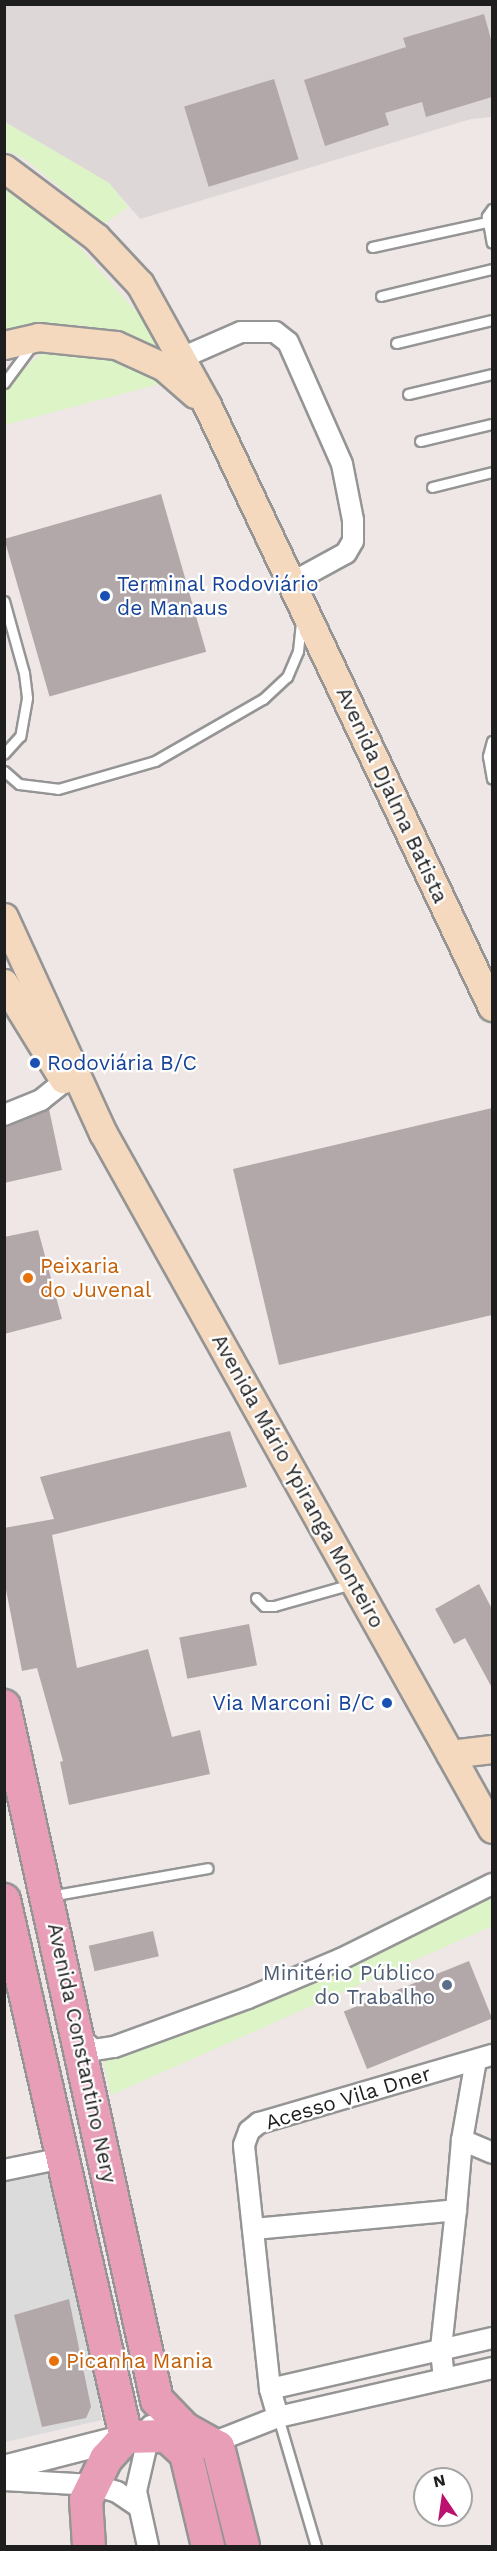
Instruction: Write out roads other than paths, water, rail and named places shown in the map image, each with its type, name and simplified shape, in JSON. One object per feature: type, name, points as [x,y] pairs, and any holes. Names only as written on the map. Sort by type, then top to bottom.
[{"type":"highway","name":"Avenida Constantino Nery","points":[[4,1706],[80,2038],[157,2400]]},
{"type":"highway","name":"Avenida Constantino Nery","points":[[4,1900],[63,2158],[154,2441]]},
{"type":"highway","points":[[157,2400],[185,2429],[218,2447],[243,2547]]},
{"type":"highway","points":[[89,2547],[84,2519],[93,2485],[106,2459],[154,2441],[186,2454],[208,2547]]},
{"type":"main road","points":[[4,168],[96,237],[140,284],[173,361]]},
{"type":"main road","points":[[4,345],[38,337],[116,345],[173,361]]},
{"type":"main road","name":"Avenida Djalma Batista","points":[[173,361],[207,405],[492,1007]]},
{"type":"main road","name":"Avenida Mário Ypiranga Monteiro","points":[[4,917],[71,1077]]},
{"type":"main road","name":"Avenida Mário Ypiranga Monteiro","points":[[4,983],[71,1077],[492,1829]]},
{"type":"main road","points":[[450,1754],[492,1749]]},
{"type":"street","points":[[173,361],[241,332],[275,332],[288,342],[342,464],[353,520],[353,541],[336,561],[291,583]]},
{"type":"street","points":[[4,1115],[40,1100],[71,1077]]},
{"type":"street","points":[[80,2038],[94,2050],[114,2047],[248,1998],[340,1959],[492,1884]]},
{"type":"street","name":"Acesso Vila Dner","points":[[444,2379],[441,2348],[462,2140],[484,2057]]},
{"type":"street","name":"Acesso Vila Dner","points":[[278,2417],[270,2389],[244,2145],[249,2131],[259,2122],[484,2057]]},
{"type":"street","points":[[462,2140],[492,2153]]},
{"type":"street","points":[[4,2170],[63,2158]]},
{"type":"street","points":[[253,2229],[456,2210]]},
{"type":"street","points":[[270,2389],[492,2338]]},
{"type":"street","points":[[212,2443],[278,2417],[492,2368]]},
{"type":"street","points":[[148,2547],[136,2491],[154,2441],[157,2400]]},
{"type":"street","points":[[4,2468],[154,2441]]},
{"type":"street","points":[[4,2480],[93,2485],[117,2492],[138,2506]]},
{"type":"lane","points":[[492,209],[487,222],[492,243]]},
{"type":"lane","points":[[372,247],[487,222]]},
{"type":"lane","points":[[381,296],[492,269]]},
{"type":"lane","points":[[396,343],[492,320]]},
{"type":"lane","points":[[4,383],[38,337]]},
{"type":"lane","points":[[408,394],[492,374]]},
{"type":"lane","points":[[420,441],[492,424]]},
{"type":"lane","points":[[432,487],[492,472]]},
{"type":"lane","points":[[4,601],[24,673],[27,698],[20,736],[4,754]]},
{"type":"lane","points":[[4,771],[19,784],[58,789],[155,761],[263,699],[287,677],[298,651],[302,608]]},
{"type":"lane","points":[[492,741],[488,756],[492,779]]},
{"type":"lane","points":[[255,1598],[264,1606],[274,1606],[355,1584]]},
{"type":"lane","points":[[48,1897],[208,1868]]},
{"type":"lane","points":[[278,2417],[316,2547]]},
{"type":"place","name":"Terminal Rodoviário de Manaus","points":[[105,596]]},
{"type":"place","name":"Rodoviária B/C","points":[[35,1063]]},
{"type":"place","name":"Peixaria do Juvenal","points":[[28,1278]]},
{"type":"place","name":"Via Marconi B/C","points":[[387,1703]]},
{"type":"place","name":"Minitério Público do Trabalho","points":[[447,1985]]},
{"type":"place","name":"Picanha Mania","points":[[54,2361]]}]
